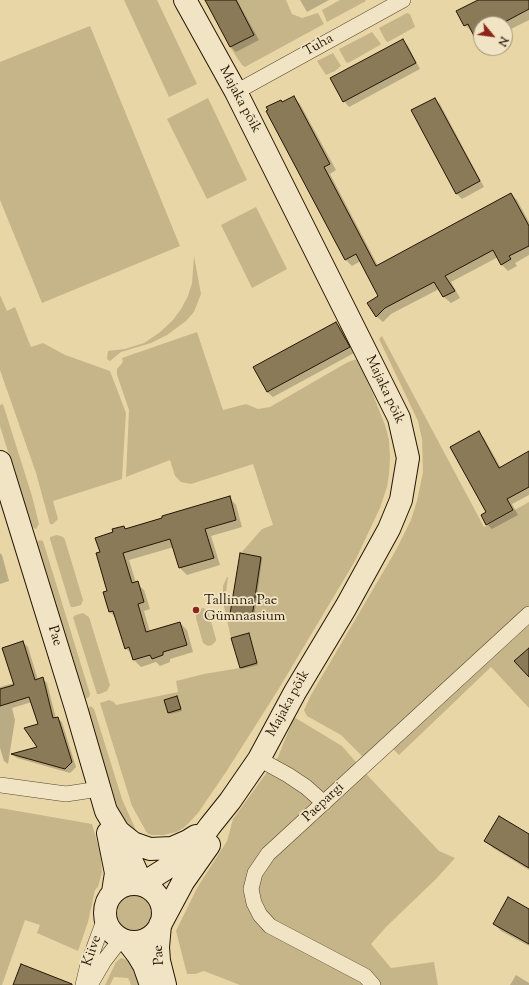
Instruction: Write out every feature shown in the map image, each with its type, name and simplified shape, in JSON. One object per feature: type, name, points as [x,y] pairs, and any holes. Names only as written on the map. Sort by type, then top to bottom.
[{"type":"street","name":"Majaka põik","points":[[142,884],[175,864],[194,848],[230,801],[259,759],[295,692],[346,607],[389,529],[401,500],[408,458],[399,418],[236,92],[185,0]]},
{"type":"street","name":"Tuha","points":[[236,92],[403,0]]},
{"type":"street","name":"Pae","points":[[0,462],[76,708],[106,812],[109,839],[116,873],[112,892]]},
{"type":"street","name":"Paepargi","points":[[373,985],[365,976],[270,926],[260,915],[254,903],[251,889],[255,873],[268,854],[529,614]]},
{"type":"street","points":[[259,759],[306,787],[324,803]]},
{"type":"street","points":[[0,785],[66,794],[99,789]]},
{"type":"street","name":"Majaka põik","points":[[160,925],[184,882],[211,842],[230,801]]},
{"type":"street","name":"Pae","points":[[106,812],[118,831],[142,884]]},
{"type":"street","points":[[118,831],[133,843],[150,849],[158,849],[172,848],[188,841],[210,826]]},
{"type":"street","points":[[133,883],[142,884],[152,890],[160,900],[163,912],[160,925],[154,933],[146,939],[133,942],[124,940],[111,931],[105,918],[106,904],[112,892],[124,885],[133,883]]},
{"type":"street","name":"Kiive","points":[[83,985],[88,964],[105,918]]},
{"type":"street","name":"Pae","points":[[160,925],[158,947],[159,961],[165,985]]},
{"type":"street","name":"Pae","points":[[124,940],[138,955],[144,965],[151,985]]},
{"type":"street","name":"Kiive","points":[[90,985],[104,961],[124,940]]},
{"type":"shaded area","points":[[124,0],[157,0],[197,84],[169,97]]},
{"type":"shaded area","points":[[236,0],[286,0],[292,14],[302,18],[318,13],[324,24],[245,67],[230,47],[254,35]]},
{"type":"shaded area","points":[[340,0],[366,1],[327,22],[322,10]]},
{"type":"shaded area","points":[[407,13],[410,14],[415,27],[388,42],[386,41],[379,28]]},
{"type":"shaded area","points":[[90,26],[180,246],[42,303],[0,200],[0,62]]},
{"type":"shaded area","points":[[372,32],[381,44],[348,63],[346,62],[339,49]]},
{"type":"shaded area","points":[[333,53],[341,66],[335,71],[326,75],[317,61]]},
{"type":"shaded area","points":[[208,98],[247,180],[207,199],[167,119]]},
{"type":"shaded area","points":[[256,207],[287,269],[252,288],[221,225]]},
{"type":"shaded area","points":[[194,256],[201,294],[194,312],[186,321],[167,335],[151,343],[121,352],[110,361],[107,359],[108,351],[125,349],[144,343],[159,333],[173,320],[188,296],[192,283]]},
{"type":"shaded area","points":[[0,295],[7,311],[15,307],[31,347],[43,343],[65,355],[110,371],[126,413],[122,479],[53,501],[58,519],[53,524],[50,524],[36,473],[0,370]]},
{"type":"shaded area","points":[[197,332],[223,410],[246,404],[258,409],[270,407],[348,362],[357,359],[385,425],[389,440],[389,474],[387,487],[380,508],[355,561],[278,690],[226,772],[198,813],[186,826],[177,832],[163,835],[151,835],[147,833],[132,806],[100,703],[109,700],[114,702],[116,705],[178,692],[176,681],[257,663],[249,633],[231,638],[223,602],[223,586],[228,577],[225,601],[232,602],[230,614],[252,617],[261,557],[241,553],[262,529],[273,525],[253,464],[191,484],[181,482],[175,476],[170,460],[126,477],[129,410],[117,375],[117,369],[123,362],[122,358]]},
{"type":"shaded area","points":[[382,336],[484,527],[529,502],[529,708],[491,667],[399,755],[388,744],[363,757],[341,735],[307,716],[304,710],[311,695],[396,550],[411,520],[417,501],[423,472],[422,439],[418,421],[379,339]]},
{"type":"shaded area","points":[[3,404],[32,496],[39,524],[36,529],[33,528],[25,507],[0,426],[0,405]]},
{"type":"shaded area","points":[[57,535],[63,537],[65,540],[83,600],[81,605],[71,607],[70,605],[50,539],[50,537]]},
{"type":"shaded area","points":[[40,540],[43,541],[90,694],[89,697],[85,699],[36,542]]},
{"type":"shaded area","points":[[203,608],[208,611],[216,639],[212,645],[208,646],[203,643],[196,618],[196,613]]},
{"type":"shaded area","points":[[83,613],[89,617],[110,685],[107,691],[100,694],[97,694],[73,617]]},
{"type":"shaded area","points":[[91,706],[94,709],[122,799],[139,837],[124,824],[118,809],[87,709]]},
{"type":"shaded area","points":[[294,717],[342,746],[369,777],[439,851],[455,858],[371,944],[391,968],[434,962],[438,985],[240,985],[204,971],[195,974],[187,974],[176,931],[197,888],[227,841],[233,819],[278,757]]},
{"type":"shaded area","points":[[0,808],[92,824],[100,852],[102,872],[98,887],[95,890],[88,922],[78,951],[37,933],[40,925],[25,920],[2,985],[0,985]]},
{"type":"shaded area","points":[[139,895],[148,900],[152,906],[152,920],[148,926],[139,931],[131,931],[122,926],[118,920],[117,909],[122,900],[128,896]]},
{"type":"shaded area","points":[[121,958],[127,960],[131,964],[139,985],[131,985],[128,978],[114,977],[110,985],[105,985],[116,962]]},
{"type":"building","points":[[205,0],[236,0],[254,35],[230,47]]},
{"type":"building","points":[[478,0],[529,0],[529,9],[513,18],[513,16],[473,16],[473,34],[468,24],[464,26],[456,11]]},
{"type":"building","points":[[403,39],[416,63],[343,102],[330,78]]},
{"type":"building","points":[[294,96],[330,164],[324,167],[376,266],[511,193],[529,226],[529,246],[509,256],[511,259],[501,265],[493,250],[445,276],[455,291],[443,297],[434,282],[385,308],[376,317],[367,303],[378,296],[356,254],[345,260],[266,111],[268,110],[266,107]]},
{"type":"building","points":[[435,98],[480,181],[456,194],[411,110]]},
{"type":"building","points":[[336,322],[350,347],[267,392],[253,367]]},
{"type":"building","points":[[479,431],[499,468],[529,451],[529,487],[507,499],[513,510],[486,525],[481,515],[486,512],[450,447]]},
{"type":"building","points":[[230,496],[236,520],[205,529],[214,558],[179,568],[170,539],[123,553],[132,583],[138,581],[144,602],[138,604],[146,632],[180,622],[187,645],[163,652],[163,655],[152,659],[150,655],[133,660],[129,647],[125,649],[113,611],[109,612],[103,592],[107,591],[96,553],[100,552],[95,538],[113,532],[112,529],[124,526],[125,529],[162,518],[162,516]]},
{"type":"building","points":[[240,553],[261,557],[252,617],[230,614]]},
{"type":"building","points":[[249,633],[257,663],[240,668],[231,638]]},
{"type":"building","points":[[23,641],[35,680],[43,677],[53,718],[58,717],[72,762],[65,769],[11,754],[37,747],[24,728],[38,724],[29,697],[0,706],[0,689],[14,685],[2,648]]},
{"type":"building","points":[[529,648],[529,677],[514,661]]},
{"type":"building","points":[[177,696],[181,709],[168,713],[164,700]]},
{"type":"building","points":[[499,816],[529,834],[529,868],[484,841]]},
{"type":"building","points":[[508,897],[529,909],[529,944],[493,924]]},
{"type":"building","points":[[21,964],[72,984],[72,985],[13,985]]},
{"type":"place","name":"Tallinna Pae Gümnaasium","points":[[196,610]]}]
